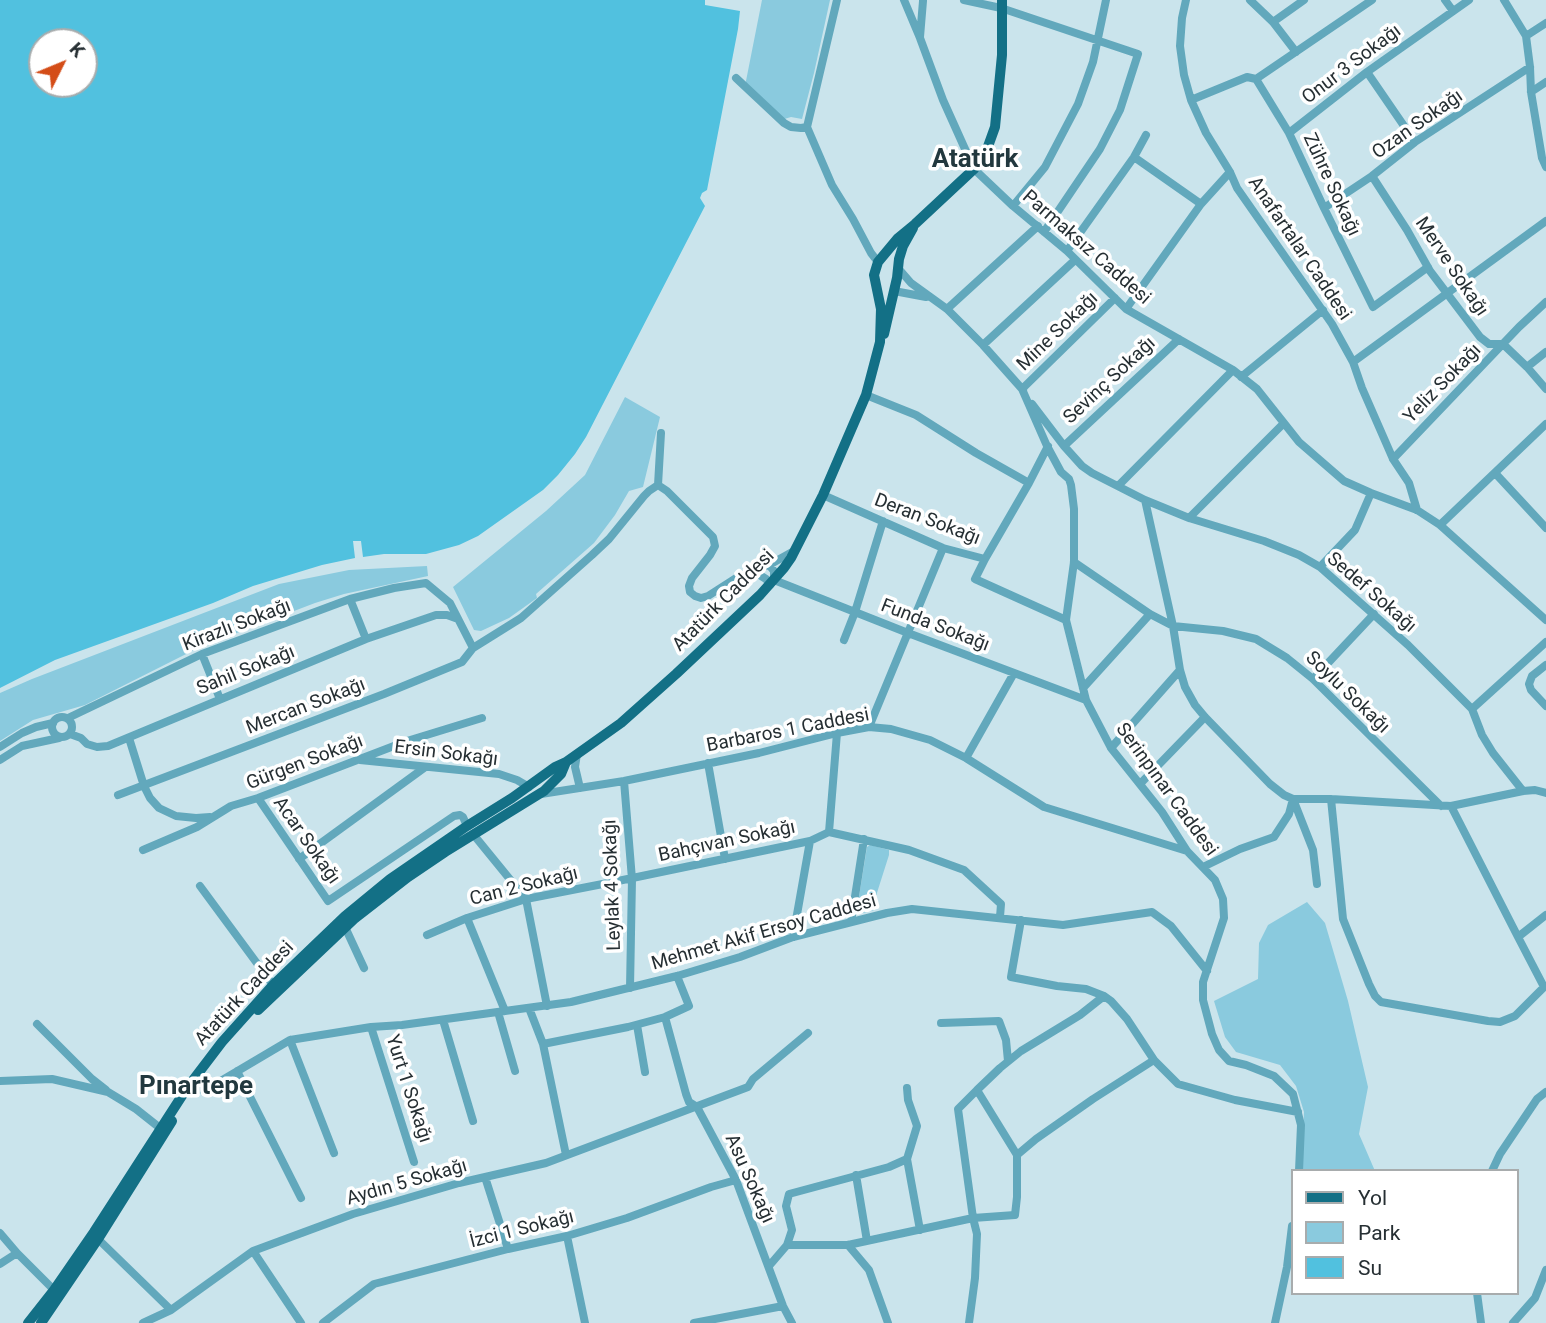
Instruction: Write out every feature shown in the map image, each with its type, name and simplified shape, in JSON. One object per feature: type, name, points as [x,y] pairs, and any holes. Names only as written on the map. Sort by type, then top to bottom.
[{"type":"main road","points":[[880,342],[881,309],[874,275],[877,262],[898,238],[974,169],[986,152],[995,127],[1002,55],[1001,4]]},
{"type":"main road","points":[[880,342],[884,335],[903,246],[915,224]]},
{"type":"main road","points":[[877,262],[883,261],[898,268]]},
{"type":"main road","points":[[876,285],[885,292],[894,290]]},
{"type":"main road","name":"Atatürk Caddesi","points":[[197,1079],[252,1016],[345,927],[555,767],[621,723],[772,582],[795,551],[823,495],[866,395],[880,342]]},
{"type":"main road","name":"Atatürk Caddesi","points":[[41,1323],[98,1239],[222,1042],[273,985],[345,916],[390,879],[470,830],[538,795],[561,774],[566,762]]},
{"type":"main road","points":[[529,787],[538,795]]},
{"type":"main road","name":"Atatürk Caddesi","points":[[28,1323],[94,1232],[160,1128],[190,1090]]},
{"type":"street","points":[[837,0],[807,127],[832,185],[877,262]]},
{"type":"street","points":[[923,1],[914,6],[908,5],[904,0],[943,100],[974,169]]},
{"type":"street","points":[[947,309],[1041,229],[1100,149],[1120,110],[1138,54],[1001,4],[964,0]]},
{"type":"street","points":[[1013,206],[1045,167],[1078,104],[1093,62],[1106,0]]},
{"type":"street","name":"Anafartalar Caddesi","points":[[1186,0],[1180,46],[1191,100],[1237,188],[1323,310],[1353,362],[1393,459],[1409,483],[1416,510]]},
{"type":"street","points":[[1250,0],[1273,22],[1297,52]]},
{"type":"street","points":[[1273,22],[1304,0]]},
{"type":"street","points":[[1191,100],[1247,77],[1256,79],[1372,0]]},
{"type":"street","points":[[1445,0],[1453,11]]},
{"type":"street","name":"Onur 3 Sokağı","points":[[1289,133],[1367,72],[1469,0]]},
{"type":"street","points":[[1504,0],[1526,36],[1531,92],[1542,158],[1546,167]]},
{"type":"street","points":[[920,38],[923,1]]},
{"type":"street","points":[[1526,36],[1546,23]]},
{"type":"street","name":"Ozan Sokağı","points":[[1324,208],[1372,176],[1415,142],[1530,67]]},
{"type":"street","points":[[1367,72],[1415,142]]},
{"type":"street","points":[[736,78],[784,123],[792,127],[807,127]]},
{"type":"street","name":"Zühre Sokağı","points":[[1256,79],[1289,133],[1373,307],[1427,267]]},
{"type":"street","points":[[1531,92],[1546,82]]},
{"type":"street","points":[[1067,251],[1134,157],[1146,135]]},
{"type":"street","points":[[1134,157],[1201,204]]},
{"type":"street","name":"Parmaksız Caddesi","points":[[974,169],[1067,251],[1126,309],[1233,370],[1257,389],[1299,442],[1344,481],[1416,510],[1440,525],[1546,620]]},
{"type":"street","points":[[1126,309],[1201,204],[1230,172]]},
{"type":"street","name":"Merve Sokağı","points":[[1372,176],[1427,267],[1480,337],[1489,344],[1503,344],[1546,389]]},
{"type":"street","points":[[1353,362],[1546,221]]},
{"type":"street","points":[[983,345],[1076,260]]},
{"type":"street","points":[[898,268],[911,283],[947,309],[1022,389],[1061,443],[1082,466],[1076,475],[1069,478],[1058,466],[1022,389]]},
{"type":"street","points":[[894,290],[932,299]]},
{"type":"street","name":"Mine Sokağı","points":[[1022,389],[1115,299]]},
{"type":"street","name":"Yeliz Sokağı","points":[[1393,459],[1546,302]]},
{"type":"street","points":[[1241,376],[1323,310]]},
{"type":"street","name":"Sevinç Sokağı","points":[[1047,446],[1061,443],[1179,339]]},
{"type":"street","points":[[1527,367],[1546,352]]},
{"type":"street","points":[[1118,486],[1233,370]]},
{"type":"street","points":[[866,395],[916,415],[1029,483]]},
{"type":"street","points":[[1189,518],[1284,423]]},
{"type":"street","points":[[1440,525],[1546,424]]},
{"type":"street","points":[[661,433],[658,485],[713,537],[715,546],[692,578],[690,592],[695,596],[708,596],[736,578],[795,551]]},
{"type":"street","points":[[985,559],[1047,446]]},
{"type":"street","points":[[1058,466],[1064,457],[1071,454]]},
{"type":"street","name":"Sedef Sokağı","points":[[1082,466],[1145,500],[1189,518],[1264,541],[1320,567],[1408,645],[1472,709],[1482,735],[1493,753],[1523,791]]},
{"type":"street","points":[[1495,473],[1545,522]]},
{"type":"street","name":"Serinpınar Caddesi","points":[[1069,478],[1074,509],[1074,562],[1066,621],[1086,700],[1111,748],[1162,812],[1187,850],[1215,880],[1223,899],[1224,918],[1207,971]]},
{"type":"street","name":"Mercan Sokağı","points":[[118,795],[462,662],[473,648],[521,618],[609,539],[644,496],[658,485]]},
{"type":"street","points":[[1320,567],[1355,530],[1371,493]]},
{"type":"street","name":"Deran Sokağı","points":[[823,495],[943,548],[985,559],[975,579],[1066,621]]},
{"type":"street","points":[[1145,500],[1185,687],[1205,717],[1284,795],[1293,799],[1451,806],[1523,791],[1546,793]]},
{"type":"street","points":[[845,640],[883,521]]},
{"type":"street","points":[[869,727],[943,548]]},
{"type":"street","points":[[1074,562],[1150,614],[1173,626]]},
{"type":"street","points":[[769,565],[774,571],[772,582]]},
{"type":"street","name":"Funda Sokağı","points":[[746,574],[758,574],[772,582],[1086,700]]},
{"type":"street","name":"Kirazlı Sokağı","points":[[68,718],[202,654],[350,599],[426,583],[436,593]]},
{"type":"street","points":[[436,593],[450,603],[473,648]]},
{"type":"street","points":[[436,593],[439,606],[436,615],[447,615],[460,621]]},
{"type":"street","points":[[350,599],[366,639]]},
{"type":"street","points":[[1083,688],[1150,614]]},
{"type":"street","points":[[1313,679],[1374,614]]},
{"type":"street","name":"Sahil Sokağı","points":[[71,734],[87,744],[108,746],[366,639],[436,615]]},
{"type":"street","name":"Soylu Sokağı","points":[[1173,626],[1223,631],[1256,639],[1287,658],[1313,679],[1441,806]]},
{"type":"street","points":[[1472,709],[1546,642]]},
{"type":"street","points":[[202,654],[220,699]]},
{"type":"street","points":[[1546,665],[1531,676],[1529,684],[1546,706]]},
{"type":"street","points":[[1111,748],[1180,670]]},
{"type":"street","points":[[966,758],[1014,673]]},
{"type":"street","points":[[0,747],[22,733],[53,723],[60,717],[68,718],[72,724],[71,734],[22,746],[0,760]]},
{"type":"street","points":[[1140,784],[1205,717]]},
{"type":"street","name":"Gürgen Sokağı","points":[[143,850],[197,827],[231,806],[407,741],[482,718]]},
{"type":"street","points":[[53,723],[52,730],[59,738]]},
{"type":"street","name":"Barbaros 1 Caddesi","points":[[538,795],[624,781],[869,727],[891,729],[930,740],[966,758],[1044,807],[1187,850]]},
{"type":"street","points":[[836,733],[829,832],[909,850],[964,870],[1002,904],[1000,917]]},
{"type":"street","points":[[130,737],[144,786],[159,808],[176,816],[213,817]]},
{"type":"street","points":[[577,754],[576,775],[580,788]]},
{"type":"street","name":"Ersin Sokağı","points":[[358,760],[499,775],[529,787]]},
{"type":"street","points":[[566,762],[576,775]]},
{"type":"street","points":[[708,763],[725,859]]},
{"type":"street","points":[[299,859],[424,768]]},
{"type":"street","name":"Leylak 4 Sokağı","points":[[624,781],[632,879],[630,988]]},
{"type":"street","name":"Acar Sokağı","points":[[258,798],[328,901],[454,816],[463,817],[470,830]]},
{"type":"street","points":[[1203,867],[1240,849],[1274,837],[1289,814],[1293,799]]},
{"type":"street","points":[[1293,799],[1313,850],[1317,884]]},
{"type":"street","points":[[1331,799],[1343,919],[1375,996],[1381,1002],[1500,1021],[1515,1016],[1544,987],[1451,806]]},
{"type":"street","points":[[470,830],[526,899],[547,1006]]},
{"type":"street","name":"Bahçıvan Sokağı","points":[[632,879],[810,841],[829,832]]},
{"type":"street","points":[[851,922],[864,839]]},
{"type":"street","points":[[793,937],[810,841]]},
{"type":"street","name":"Can 2 Sokağı","points":[[427,935],[467,918],[526,899],[632,879]]},
{"type":"street","points":[[200,886],[273,985]]},
{"type":"street","name":"Mehmet Akif Ersoy Caddesi","points":[[190,1090],[214,1085],[290,1040],[571,1002],[677,976],[793,937],[912,909],[1063,925],[1153,912],[1171,926],[1207,971]]},
{"type":"street","points":[[1518,937],[1546,915]]},
{"type":"street","points":[[467,918],[502,1012],[515,1071]]},
{"type":"street","points":[[1021,920],[1011,977],[1086,989],[1104,996],[1127,1019],[1154,1060],[1178,1084],[1235,1100],[1298,1112]]},
{"type":"street","points":[[345,927],[364,968]]},
{"type":"street","points":[[1207,971],[1203,982],[1203,1000],[1219,1050],[1229,1061],[1274,1076],[1293,1094],[1301,1125],[1299,1169]]},
{"type":"street","points":[[543,1044],[637,1025],[689,1006],[677,976]]},
{"type":"street","points":[[970,1323],[977,1234],[958,1110],[1008,1061],[1080,1015],[1104,996]]},
{"type":"street","points":[[529,1008],[543,1044],[566,1155]]},
{"type":"street","name":"Asu Sokağı","points":[[665,1017],[685,1094],[689,1102],[697,1107],[736,1180],[783,1306],[792,1323]]},
{"type":"street","points":[[443,1020],[473,1121]]},
{"type":"street","points":[[941,1023],[999,1021],[1006,1040],[1008,1061]]},
{"type":"street","points":[[37,1024],[92,1079],[160,1128]]},
{"type":"street","points":[[637,1025],[645,1072]]},
{"type":"street","name":"Yurt 1 Sokağı","points":[[371,1027],[414,1162]]},
{"type":"street","name":"Aydın 5 Sokağı","points":[[143,1323],[171,1310],[253,1251],[353,1214],[459,1183],[547,1163],[748,1087],[753,1079],[808,1033]]},
{"type":"street","points":[[290,1040],[334,1153]]},
{"type":"street","points":[[1017,1155],[1047,1131],[1154,1060]]},
{"type":"street","points":[[237,1071],[301,1198]]},
{"type":"street","points":[[0,1081],[52,1079],[108,1091]]},
{"type":"street","points":[[197,1079],[214,1085]]},
{"type":"street","points":[[907,1088],[917,1126],[907,1159],[920,1230]]},
{"type":"street","points":[[787,1245],[848,1245],[973,1218],[1015,1215],[1017,1155],[977,1090]]},
{"type":"street","points":[[1493,1169],[1537,1099],[1546,1092]]},
{"type":"street","points":[[769,1266],[787,1245],[792,1230],[786,1206],[789,1194],[889,1167],[907,1159]]},
{"type":"street","points":[[856,1175],[867,1241]]},
{"type":"street","points":[[485,1177],[508,1249]]},
{"type":"street","name":"İzci 1 Sokağı","points":[[323,1323],[374,1284],[567,1236],[736,1180]]},
{"type":"street","points":[[0,1234],[54,1290]]},
{"type":"street","points":[[567,1236],[585,1323]]},
{"type":"street","points":[[98,1239],[171,1310]]},
{"type":"street","points":[[1275,1323],[1290,1242]]},
{"type":"street","points":[[848,1245],[869,1270],[888,1323]]},
{"type":"street","points":[[253,1251],[301,1323]]},
{"type":"street","points":[[0,1264],[17,1253]]},
{"type":"street","points":[[1513,1323],[1535,1298],[1546,1270]]},
{"type":"street","points":[[1477,1295],[1481,1323]]},
{"type":"street","points":[[694,1323],[783,1306]]},
{"type":"green space","points":[[762,0],[830,0],[802,119],[791,117],[781,120],[745,86]]},
{"type":"green space","points":[[625,397],[660,417],[643,487],[629,491],[594,543],[536,594],[537,598],[509,618],[481,631],[474,630],[453,587],[546,511],[585,475]]},
{"type":"green space","points":[[427,566],[428,576],[315,603],[200,647],[85,705],[33,720],[0,741],[0,693],[32,679],[279,584],[349,570]]},
{"type":"green space","points":[[870,845],[889,850],[889,855],[875,899],[878,909],[859,914],[857,909],[867,847]]},
{"type":"green space","points":[[1307,902],[1325,923],[1348,1001],[1368,1087],[1359,1134],[1374,1169],[1302,1169],[1304,1112],[1296,1086],[1280,1065],[1236,1052],[1225,1037],[1214,1001],[1258,979],[1259,943],[1268,925]]},
{"type":"water","points":[[0,0],[705,0],[705,5],[740,11],[707,190],[700,198],[705,206],[586,437],[558,475],[543,490],[478,536],[459,545],[426,554],[363,557],[361,541],[353,541],[355,558],[253,586],[55,660],[0,688]]},
{"type":"district","name":"Atatürk","points":[[975,160]]},
{"type":"district","name":"Pınartepe","points":[[196,1087]]}]
